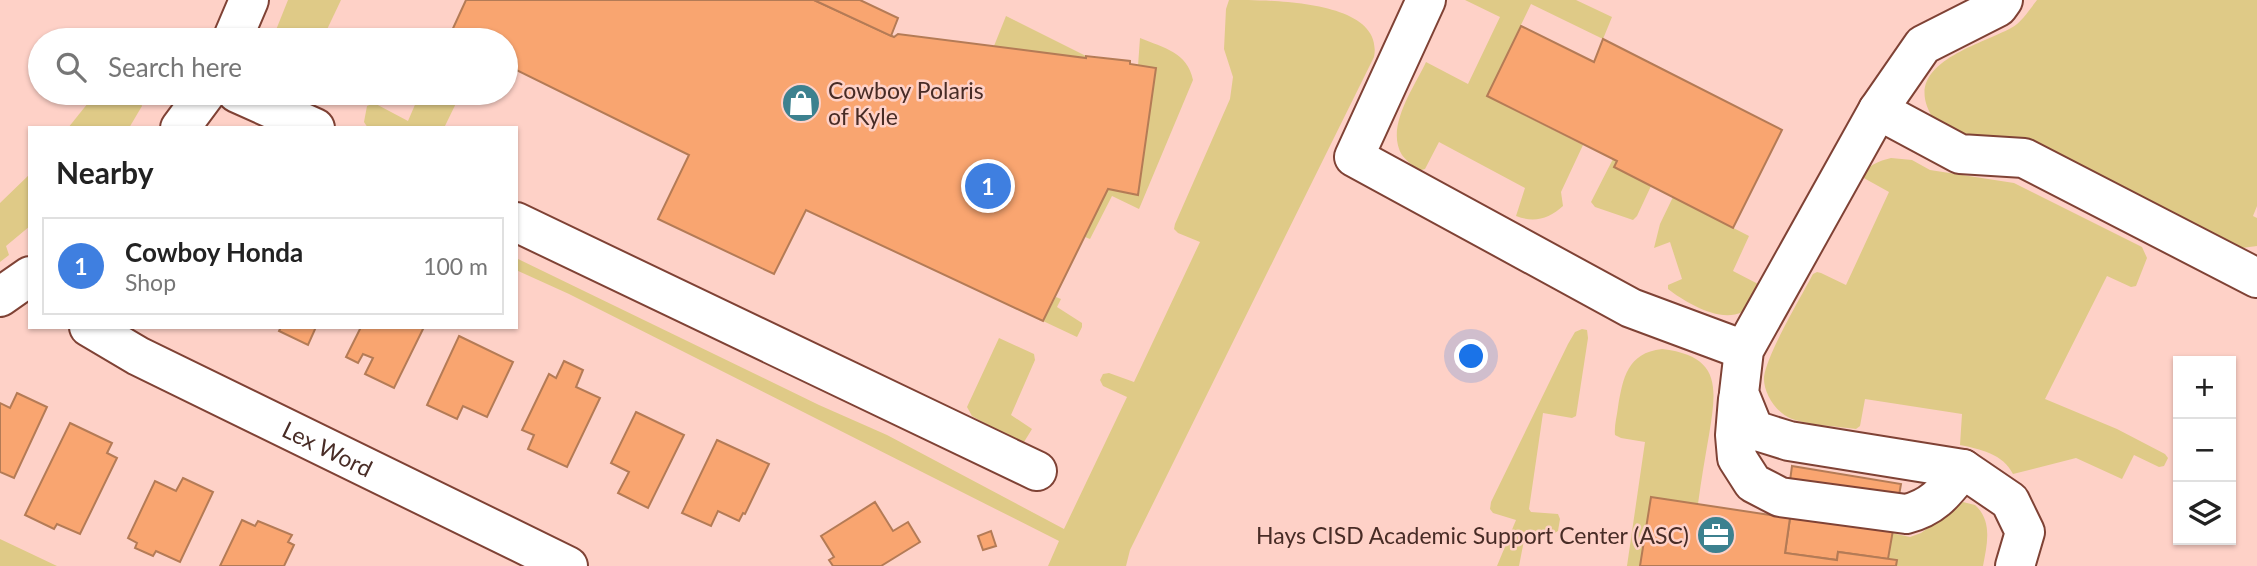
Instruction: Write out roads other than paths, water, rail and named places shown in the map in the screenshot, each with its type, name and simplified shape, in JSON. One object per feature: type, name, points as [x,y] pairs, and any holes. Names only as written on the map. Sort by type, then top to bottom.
[{"type":"street","points":[[237,28],[249,0]]},
{"type":"street","points":[[1426,0],[1354,157],[1631,308],[1744,350]]},
{"type":"street","points":[[1964,469],[1940,498],[1923,510],[1906,514],[1780,497],[1752,483],[1737,458],[1735,435],[1744,350],[1878,110],[1923,46],[1998,7],[2003,0]]},
{"type":"street","points":[[181,126],[197,105]]},
{"type":"street","points":[[264,105],[311,126]]},
{"type":"street","points":[[1878,110],[1960,154],[2024,158],[2257,278]]},
{"type":"street","points":[[518,223],[1037,471]]},
{"type":"street","points":[[0,297],[28,277]]},
{"type":"street","name":"Lex Word","points":[[92,329],[150,362],[568,566]]},
{"type":"street","points":[[1739,393],[1754,429],[1789,441],[1964,469],[2010,501],[2025,532],[2015,566]]},
{"type":"place","name":"Cowboy Polaris of Kyle","points":[[801,103]]},
{"type":"place","name":"Cowboy Honda","points":[[988,186]]},
{"type":"place","name":"Hays CISD Academic Support Center (ASC)","points":[[1716,535]]}]
